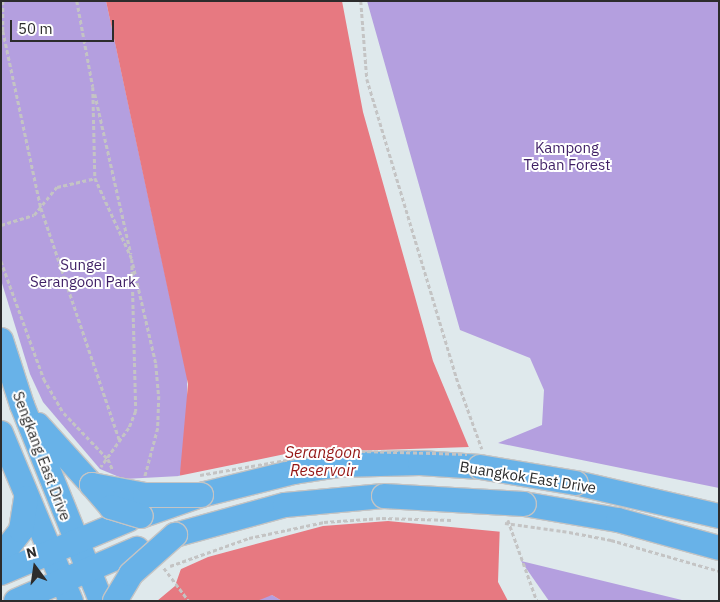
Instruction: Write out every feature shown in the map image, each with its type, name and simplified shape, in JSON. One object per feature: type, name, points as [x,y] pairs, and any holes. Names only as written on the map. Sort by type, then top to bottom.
[{"type":"main road","name":"Sengkang East Drive","points":[[1,340],[22,405],[76,543],[87,569],[105,598]]},
{"type":"main road","points":[[22,405],[111,508],[135,518]]},
{"type":"main road","name":"Sengkang East Drive","points":[[1,433],[26,498],[67,590]]},
{"type":"main road","name":"Buangkok East Drive","points":[[1,573],[135,518],[198,486],[339,466],[411,463],[480,466],[576,483],[719,516]]},
{"type":"main road","points":[[92,485],[145,495],[198,486]]},
{"type":"main road","name":"Buangkok East Drive","points":[[16,601],[67,590],[87,569],[175,535],[285,505],[384,496],[524,504],[570,523],[618,520],[719,548]]},
{"type":"main road","points":[[1,556],[21,530],[26,498]]},
{"type":"main road","points":[[105,598],[175,535]]},
{"type":"path","points":[[3,1],[3,31],[42,208],[120,442]]},
{"type":"path","points":[[77,1],[93,87],[156,364],[159,396],[158,428],[143,483]]},
{"type":"path","points":[[361,1],[367,79],[459,385],[483,451]]},
{"type":"path","points":[[93,87],[95,178],[132,259],[136,411],[120,442],[108,459]]},
{"type":"path","points":[[1,225],[30,218],[42,208],[57,187],[95,178]]},
{"type":"path","points":[[1,261],[44,379],[64,413],[108,459],[113,471],[118,475]]},
{"type":"path","points":[[198,486],[297,458],[361,451],[476,454]]},
{"type":"path","points":[[506,516],[537,601]]},
{"type":"path","points":[[157,574],[190,556],[297,526],[382,518],[457,520]]},
{"type":"path","points":[[495,521],[570,523],[611,540],[719,571]]},
{"type":"path","points":[[162,566],[188,601]]},
{"type":"green space","name":"Sungei Serangoon Park","points":[[1,1],[106,1],[187,376],[187,426],[180,476],[124,479],[100,469],[43,402],[30,374],[1,280]]},
{"type":"green space","name":"Kampong Teban Forest","points":[[367,1],[719,1],[719,488],[498,443],[542,425],[544,390],[530,358],[460,330]]},
{"type":"green space","points":[[521,561],[686,601],[549,601]]},
{"type":"green space","points":[[272,595],[282,601],[257,601],[266,596]]},
{"type":"water","name":"Serangoon Reservoir","points":[[106,1],[342,1],[363,112],[433,361],[500,522],[498,582],[508,601],[282,601],[272,595],[257,601],[157,601],[175,586],[183,563],[180,473],[188,384]]},
{"type":"pier","points":[[469,447],[503,522],[503,532],[388,521],[323,526],[208,557],[179,570],[178,476],[290,453]]}]
